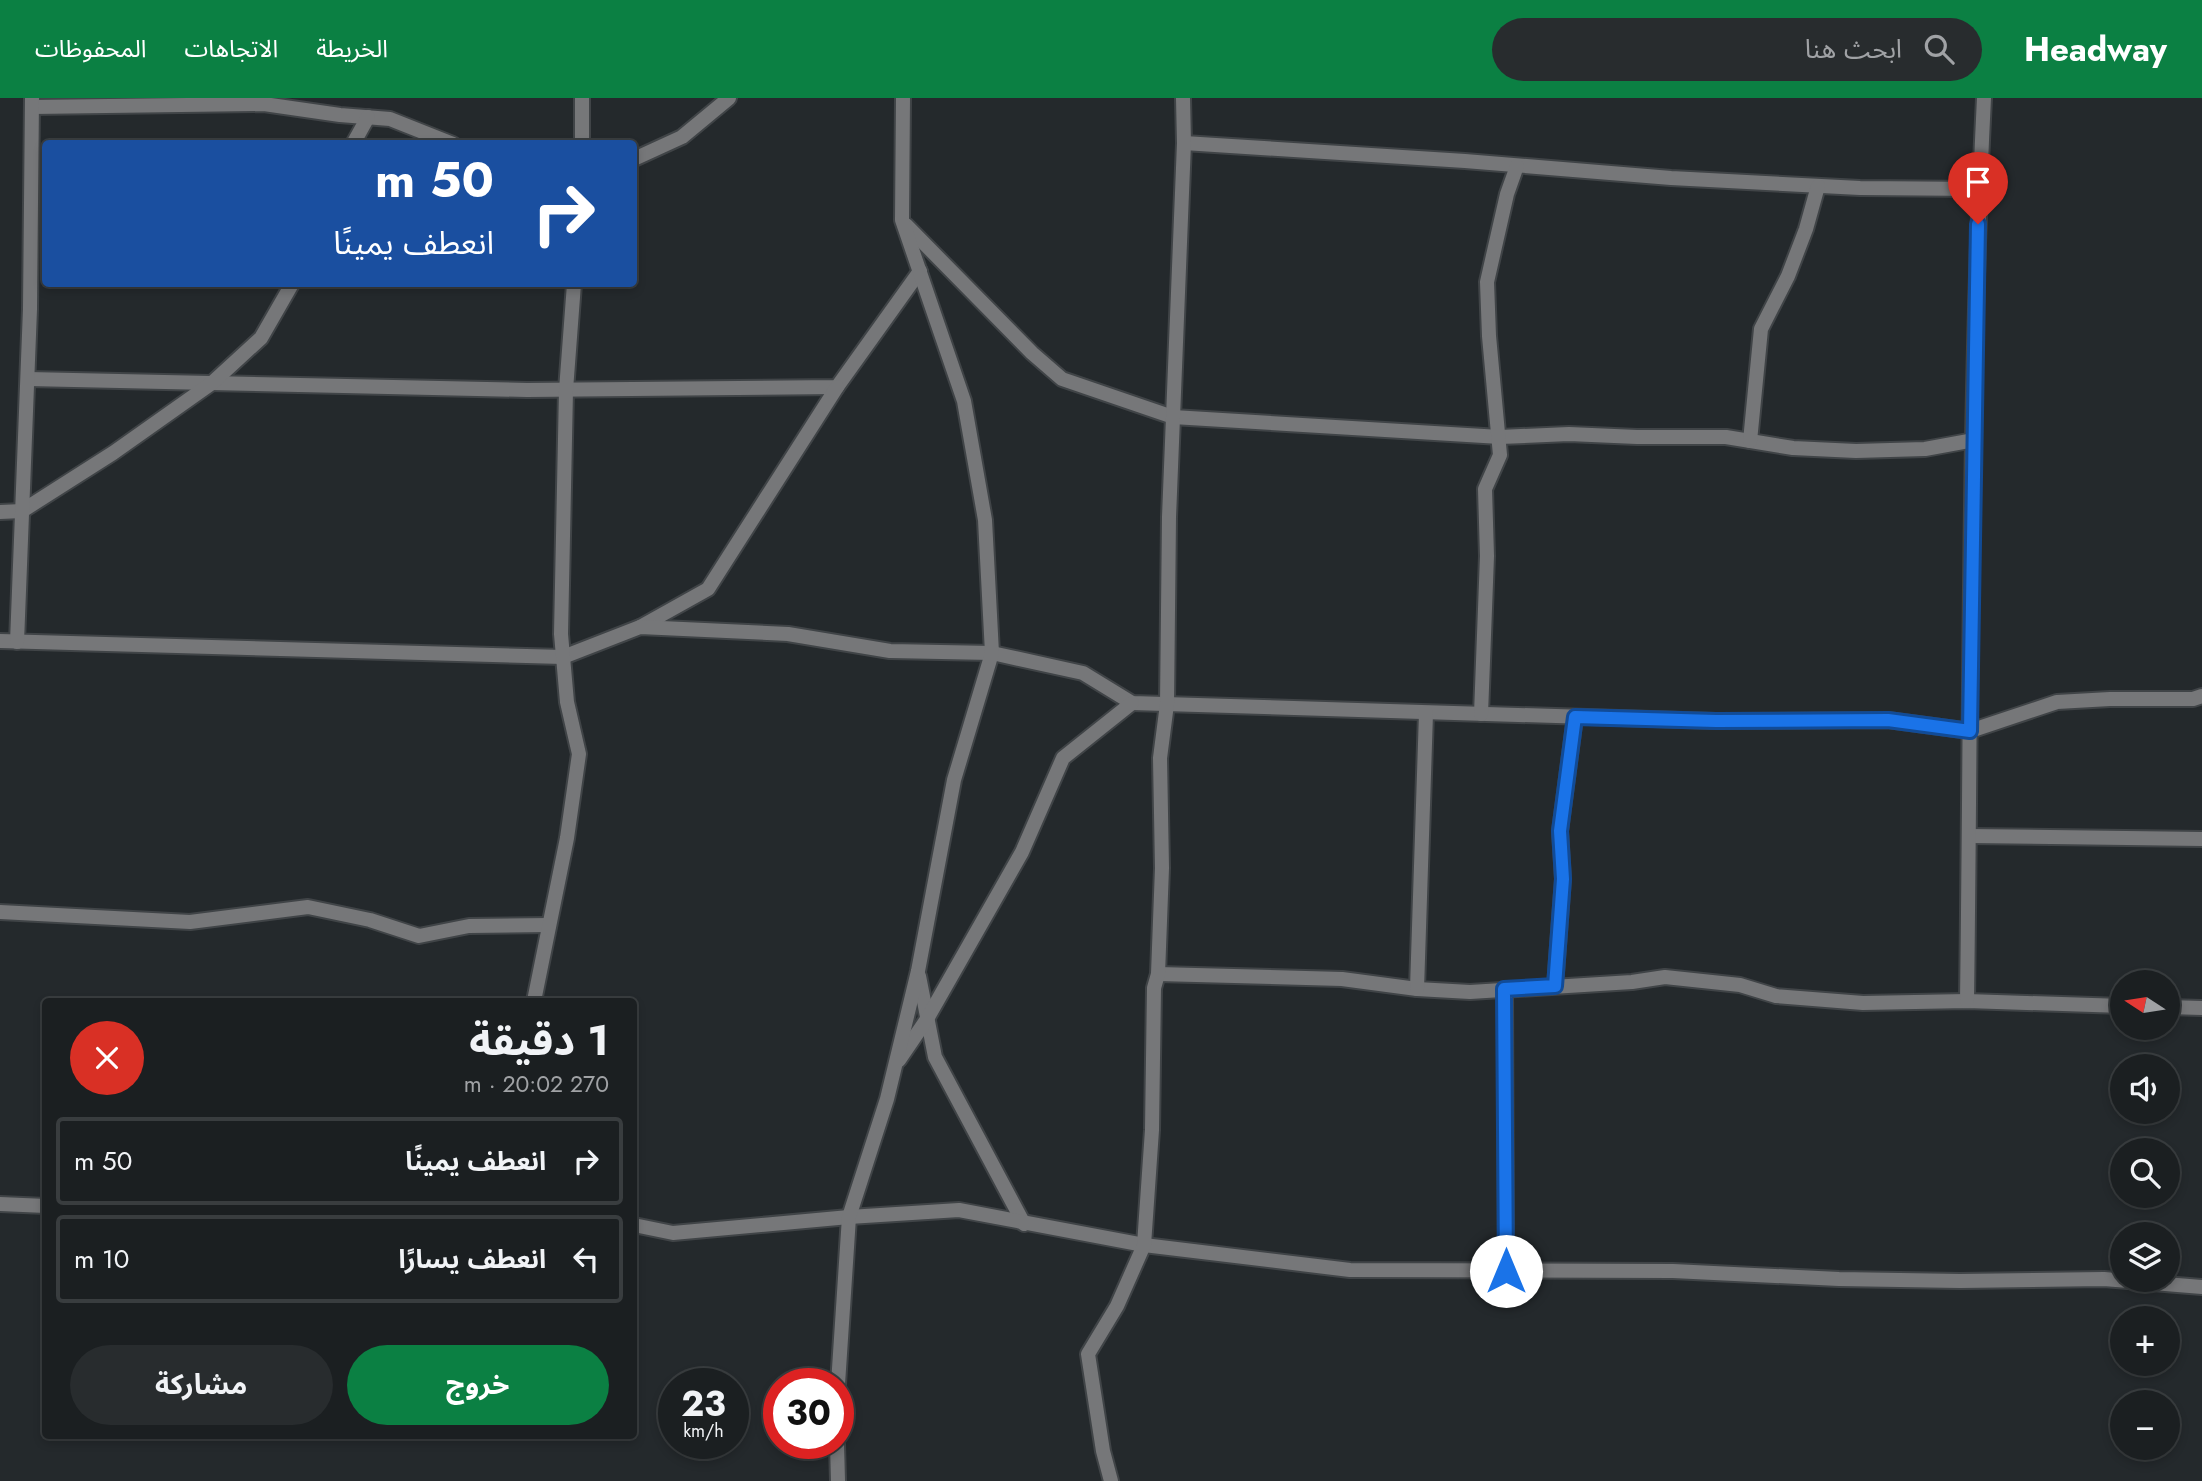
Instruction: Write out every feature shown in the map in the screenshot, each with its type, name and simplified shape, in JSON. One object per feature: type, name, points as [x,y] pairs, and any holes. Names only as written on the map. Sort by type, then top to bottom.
[{"type":"street","points":[[582,98],[582,140]]},
{"type":"street","points":[[637,158],[682,137],[729,98]]},
{"type":"street","points":[[839,1368],[849,1217],[887,1099],[918,971],[954,780],[992,653],[985,520],[964,401],[902,220],[903,98]]},
{"type":"street","points":[[1111,1481],[1102,1451],[1088,1354],[1117,1306],[1144,1245],[1152,1130],[1154,988],[1162,868],[1160,758],[1167,704],[1169,517],[1184,143],[1183,98]]},
{"type":"street","points":[[1967,1001],[1974,440],[1984,98]]},
{"type":"street","points":[[18,642],[28,379],[32,102],[264,104],[390,119],[443,140]]},
{"type":"street","points":[[355,140],[368,117]]},
{"type":"street","points":[[1184,143],[1671,178],[1818,186],[1980,189]]},
{"type":"street","points":[[1481,714],[1488,556],[1485,489],[1500,455],[1487,282],[1507,194],[1517,166]]},
{"type":"street","points":[[1750,441],[1762,329],[1788,275],[1806,229],[1818,186]]},
{"type":"street","points":[[902,220],[1032,353],[1062,379],[1173,417],[1500,438],[1569,434],[1726,437],[1793,449],[1856,451],[1925,449],[1974,440]]},
{"type":"street","points":[[0,641],[563,657],[640,627],[708,589],[837,387],[920,271]]},
{"type":"street","points":[[0,512],[22,511],[113,453],[212,383],[261,338],[290,287]]},
{"type":"street","points":[[535,998],[566,838],[579,754],[567,702],[561,634],[566,390],[573,287]]},
{"type":"street","points":[[28,379],[566,390],[837,387]]},
{"type":"street","points":[[640,627],[788,634],[890,651],[992,653],[1083,673],[1132,702],[1167,704],[1716,721],[1888,720],[1970,731],[2057,702],[2193,699],[2202,696]]},
{"type":"street","points":[[895,1067],[928,1020],[1022,852],[1063,758],[1132,702]]},
{"type":"street","points":[[1417,989],[1426,713]]},
{"type":"street","points":[[1555,986],[1563,879],[1560,831],[1575,717]]},
{"type":"street","points":[[1969,836],[2202,839]]},
{"type":"street","points":[[0,912],[190,922],[308,907],[370,920],[419,936],[469,926],[549,925]]},
{"type":"street","points":[[918,971],[935,1057],[1024,1224]]},
{"type":"street","points":[[1157,974],[1342,979],[1417,989],[1470,992],[1632,982],[1665,977],[1740,985],[1776,996],[1863,1003],[1967,1001],[2110,1006]]},
{"type":"street","points":[[1504,989],[1506,1271]]},
{"type":"street","points":[[2180,1007],[2202,1008]]},
{"type":"street","points":[[0,1204],[42,1206]]},
{"type":"street","points":[[637,1226],[673,1233],[959,1210],[1144,1245],[1350,1270],[1674,1271],[1960,1282],[2104,1279],[2202,1287]]},
{"type":"street","points":[[837,1459],[838,1481]]},
{"type":"route","points":[[1506,1271],[1504,989],[1555,986],[1563,879],[1560,831],[1575,717],[1716,721],[1888,720],[1970,731],[1978,224]]}]
